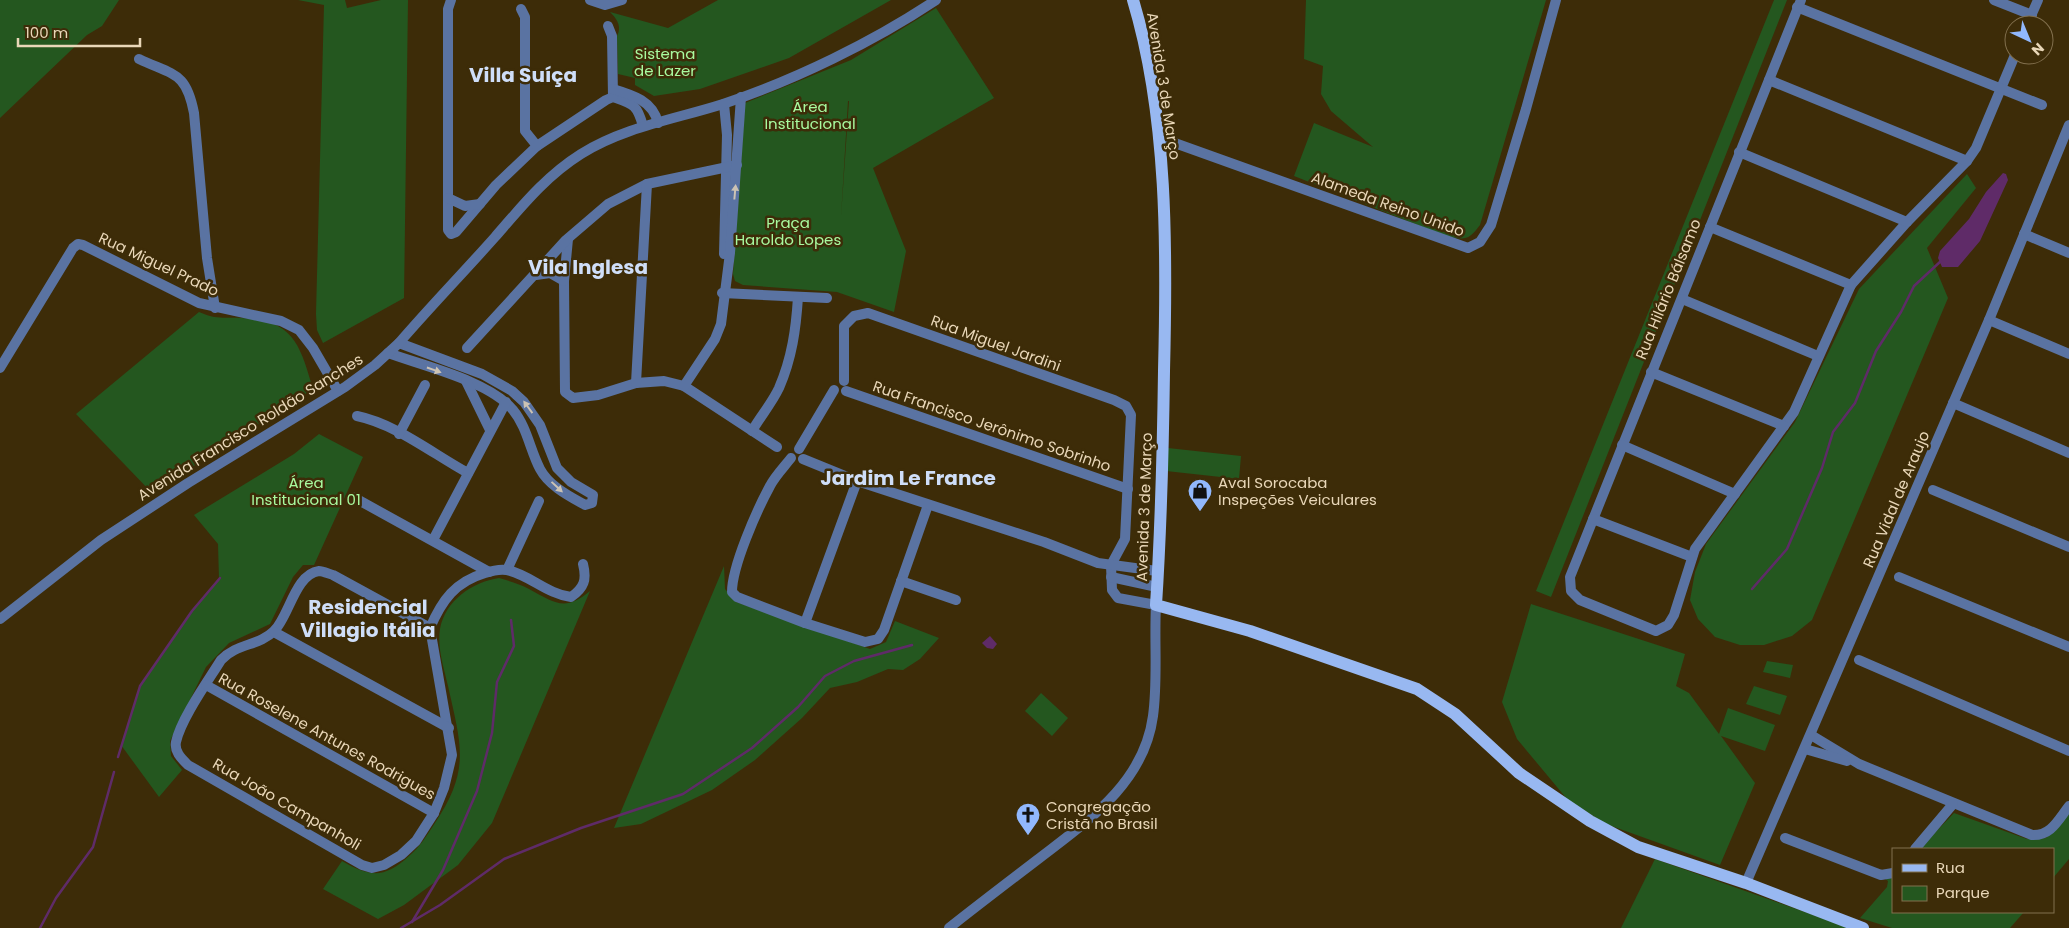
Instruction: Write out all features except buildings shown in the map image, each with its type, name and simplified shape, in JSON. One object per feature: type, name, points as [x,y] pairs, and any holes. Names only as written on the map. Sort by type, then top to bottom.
[{"type":"main road","name":"Avenida 3 de Março","points":[[1133,0],[1141,28],[1158,136],[1165,241],[1166,315],[1156,605]]},
{"type":"main road","points":[[1156,605],[1250,630],[1417,689],[1455,714],[1519,773],[1590,821],[1638,846],[1746,883],[1863,928]]},
{"type":"street","points":[[451,0],[448,9],[448,230],[450,234],[456,232],[480,204],[537,146],[613,93]]},
{"type":"street","points":[[590,0],[605,5],[622,0]]},
{"type":"street","name":"Avenida Francisco Roldão Sanches","points":[[0,619],[102,540],[188,483],[338,391],[388,354],[538,187],[583,153],[643,126],[724,104],[848,52],[909,18],[936,0]]},
{"type":"street","name":"Alameda Reino Unido","points":[[1158,136],[1468,248],[1480,242],[1491,225],[1556,0]]},
{"type":"street","points":[[1994,0],[2021,15]]},
{"type":"street","points":[[2032,15],[2038,0]]},
{"type":"street","points":[[1799,4],[2042,104]]},
{"type":"street","name":"Rua Hilário Bálsamo","points":[[1692,557],[1674,615],[1668,625],[1656,632],[1580,600],[1571,591],[1570,577],[1799,4]]},
{"type":"street","points":[[521,9],[525,17],[525,132],[537,146]]},
{"type":"street","points":[[608,26],[612,36],[613,93]]},
{"type":"street","points":[[139,59],[182,80],[190,91],[194,113],[207,258],[215,308]]},
{"type":"street","points":[[1593,519],[1692,557],[1794,412],[1852,284],[1907,222],[1967,161],[1976,148],[2011,65]]},
{"type":"street","points":[[1768,80],[1967,161]]},
{"type":"street","points":[[613,93],[650,106],[656,112],[658,123]]},
{"type":"street","points":[[613,93],[634,104],[640,113],[643,126]]},
{"type":"street","points":[[684,386],[715,339],[721,324],[732,166],[741,97]]},
{"type":"street","points":[[724,104],[732,166]]},
{"type":"street","name":"Rua Vidal de Araujo","points":[[1746,883],[1989,320],[2069,125]]},
{"type":"street","points":[[2058,151],[2069,155]]},
{"type":"street","points":[[1739,152],[1907,222]]},
{"type":"street","points":[[467,348],[568,239],[608,204],[647,184],[732,166]]},
{"type":"street","points":[[636,383],[647,184]]},
{"type":"street","points":[[448,198],[464,206],[480,204]]},
{"type":"street","points":[[1710,227],[1852,284]]},
{"type":"street","points":[[2024,234],[2069,253]]},
{"type":"street","points":[[568,239],[564,281],[565,392],[574,398],[598,395],[636,383],[664,381],[684,386],[777,447]]},
{"type":"street","name":"Rua Miguel Prado","points":[[0,368],[73,248],[78,244],[83,244],[198,303],[281,321],[299,330],[313,348],[338,391]]},
{"type":"street","points":[[536,275],[550,273],[564,281]]},
{"type":"street","points":[[724,296],[827,298]]},
{"type":"street","points":[[752,431],[778,390],[787,367],[795,340],[798,297]]},
{"type":"street","points":[[1682,299],[1818,356]]},
{"type":"street","name":"Rua Miguel Jardini","points":[[845,386],[844,326],[854,316],[868,313],[1126,406],[1131,416],[1128,489]]},
{"type":"street","points":[[1989,320],[2069,354]]},
{"type":"street","points":[[388,354],[466,381],[490,391],[506,402],[519,418],[541,470],[560,491],[584,505],[592,503],[593,495],[564,476],[549,451],[540,425],[524,402],[512,391],[482,374],[399,343]]},
{"type":"street","points":[[1651,372],[1784,426]]},
{"type":"street","points":[[466,381],[490,430]]},
{"type":"street","points":[[399,434],[425,385]]},
{"type":"street","name":"Rua Francisco Jerônimo Sobrinho","points":[[799,449],[834,390],[840,394],[845,386],[1128,489]]},
{"type":"street","points":[[433,540],[506,402]]},
{"type":"street","points":[[1953,404],[2069,453]]},
{"type":"street","points":[[490,430],[512,415],[519,418]]},
{"type":"street","points":[[356,416],[367,418],[399,434],[468,473]]},
{"type":"street","points":[[1622,445],[1735,494]]},
{"type":"street","points":[[803,459],[803,452],[799,449],[792,451],[791,458],[770,485],[745,542],[732,583],[732,592],[737,597],[865,642],[878,639],[884,630],[928,505]]},
{"type":"street","points":[[541,470],[549,451]]},
{"type":"street","points":[[791,458],[797,462],[803,459],[857,481],[1044,542],[1098,563],[1158,571]]},
{"type":"street","points":[[804,622],[857,481]]},
{"type":"street","points":[[1128,489],[1125,539],[1111,565],[1112,590],[1118,598],[1156,605]]},
{"type":"street","points":[[1933,490],[2069,547]]},
{"type":"street","points":[[353,497],[489,572]]},
{"type":"street","points":[[507,570],[539,501]]},
{"type":"street","points":[[462,557],[467,565],[468,578]]},
{"type":"street","points":[[434,813],[444,788],[452,754],[449,728],[430,628],[438,610],[457,586],[468,578],[489,572],[507,570],[557,595],[571,598],[581,590],[586,577],[583,564]]},
{"type":"street","points":[[206,685],[228,652],[274,632],[297,590],[308,575],[320,571],[333,576],[430,628]]},
{"type":"street","points":[[1111,577],[1157,587]]},
{"type":"street","points":[[1899,577],[2069,647]]},
{"type":"street","points":[[901,581],[956,600]]},
{"type":"street","name":"Avenida 3 de Março","points":[[949,928],[1088,821],[1111,800],[1127,781],[1142,754],[1153,717],[1156,605]]},
{"type":"street","points":[[274,632],[449,728]]},
{"type":"street","points":[[1860,660],[2069,751]]},
{"type":"street","name":"Rua João Campanholi","points":[[206,685],[176,743],[178,756],[188,765],[362,865],[372,868],[384,866],[401,855],[416,841],[434,813]]},
{"type":"street","name":"Rua Roselene Antunes Rodrigues","points":[[206,685],[434,813]]},
{"type":"street","points":[[1811,735],[1860,764]]},
{"type":"street","points":[[1805,748],[1860,764],[2032,835],[2042,836],[2049,832],[2069,806]]},
{"type":"street","points":[[1916,848],[1953,804]]},
{"type":"street","points":[[1785,838],[1881,875],[1892,873]]},
{"type":"green space","points":[[0,0],[119,0],[102,26],[87,35],[0,118]]},
{"type":"green space","points":[[298,0],[345,0],[347,8],[381,0],[408,0],[404,298],[323,343],[317,330],[316,314],[324,5]]},
{"type":"green space","name":"Sistema de Lazer","points":[[718,0],[891,0],[789,58],[700,89],[654,96],[635,85],[635,78],[618,74],[617,36],[619,26],[617,20],[610,12],[668,28]]},
{"type":"green space","points":[[1306,0],[1546,0],[1480,225],[1469,237],[1446,236],[1294,176],[1314,123],[1373,147],[1331,111],[1321,94],[1323,66],[1304,59]]},
{"type":"green space","points":[[1774,0],[1787,0],[1551,597],[1536,591]]},
{"type":"green space","points":[[936,8],[994,98],[873,168],[906,251],[894,312],[837,292],[743,285],[735,281],[733,274],[745,103],[851,60]],"holes":[[[848,101],[849,101],[841,217]]]},
{"type":"green space","points":[[1967,174],[1976,188],[1927,248],[1948,298],[1812,620],[1792,636],[1764,645],[1740,645],[1715,637],[1698,619],[1690,600],[1695,572],[1706,544],[1795,422],[1859,289]]},
{"type":"green space","points":[[199,312],[216,317],[259,320],[284,330],[292,338],[304,360],[313,389],[152,493],[76,414]]},
{"type":"green space","name":"Área Institucional 01","points":[[319,434],[363,457],[314,565],[303,565],[293,577],[270,624],[229,643],[206,667],[170,741],[171,756],[182,770],[159,797],[121,745],[140,686],[192,611],[219,579],[218,544],[194,515],[294,454]]},
{"type":"green space","points":[[1168,448],[1241,456],[1239,479],[1166,471]]},
{"type":"green space","points":[[724,566],[725,589],[736,602],[870,649],[886,642],[895,621],[939,638],[920,659],[903,670],[888,669],[857,682],[830,688],[802,718],[755,760],[712,790],[641,824],[614,828]]},
{"type":"green space","points":[[499,578],[560,603],[574,602],[590,591],[492,823],[458,865],[404,905],[378,919],[323,889],[342,861],[369,873],[384,872],[392,869],[420,845],[446,804],[454,787],[460,756],[457,725],[440,651],[440,629],[448,610],[461,595],[479,584]]},
{"type":"green space","points":[[1531,604],[1685,654],[1676,686],[1689,693],[1719,734],[1728,708],[1775,725],[1765,751],[1721,736],[1755,783],[1720,865],[1606,824],[1567,799],[1517,739],[1502,702]]},
{"type":"green space","points":[[1767,661],[1793,665],[1790,678],[1763,672]]},
{"type":"green space","points":[[1754,686],[1787,696],[1780,715],[1746,704]]},
{"type":"green space","points":[[1041,693],[1068,718],[1052,736],[1025,711]]},
{"type":"green space","points":[[2069,812],[2069,859],[2054,877],[2054,848],[1920,848],[1954,813],[2027,839],[2046,838]]},
{"type":"green space","points":[[1655,859],[1850,928],[1621,928]]},
{"type":"green space","points":[[1892,876],[1892,913],[2023,913],[2010,928],[1892,928],[1860,918],[1887,887],[1888,881],[1884,878]]},
{"type":"shaded area","points":[[2003,173],[2006,174],[2008,180],[1980,241],[1958,267],[1942,267],[1938,258],[1940,251],[1969,219],[1986,192]]},
{"type":"shaded area","points":[[990,636],[997,644],[993,649],[987,648],[982,643]]},
{"type":"waterway","points":[[1752,589],[1787,549],[1822,468],[1833,432],[1855,403],[1876,351],[1901,312],[1914,286],[1941,261]]},
{"type":"waterway","points":[[118,757],[140,686],[192,611],[220,578]]},
{"type":"waterway","points":[[412,922],[443,870],[477,791],[492,733],[497,682],[514,646],[511,620]]},
{"type":"waterway","points":[[401,928],[440,905],[504,859],[581,828],[683,794],[752,748],[798,707],[825,676],[854,661],[912,645]]},
{"type":"waterway","points":[[40,928],[56,898],[93,847],[114,772]]},
{"type":"place","name":"Aval Sorocaba Inspeções Veiculares","points":[[1200,512]]},
{"type":"place","name":"Congregação Cristã no Brasil","points":[[1028,836]]},
{"type":"district","name":"Villa Suíça","points":[[523,75]]},
{"type":"district","name":"Vila Inglesa","points":[[588,267]]},
{"type":"district","name":"Jardim Le France","points":[[908,478]]},
{"type":"district","name":"Residencial Villagio Itália","points":[[368,618]]},
{"type":"park label","name":"Área Institucional","points":[[810,114]]},
{"type":"park label","name":"Praça Haroldo Lopes","points":[[788,230]]}]
